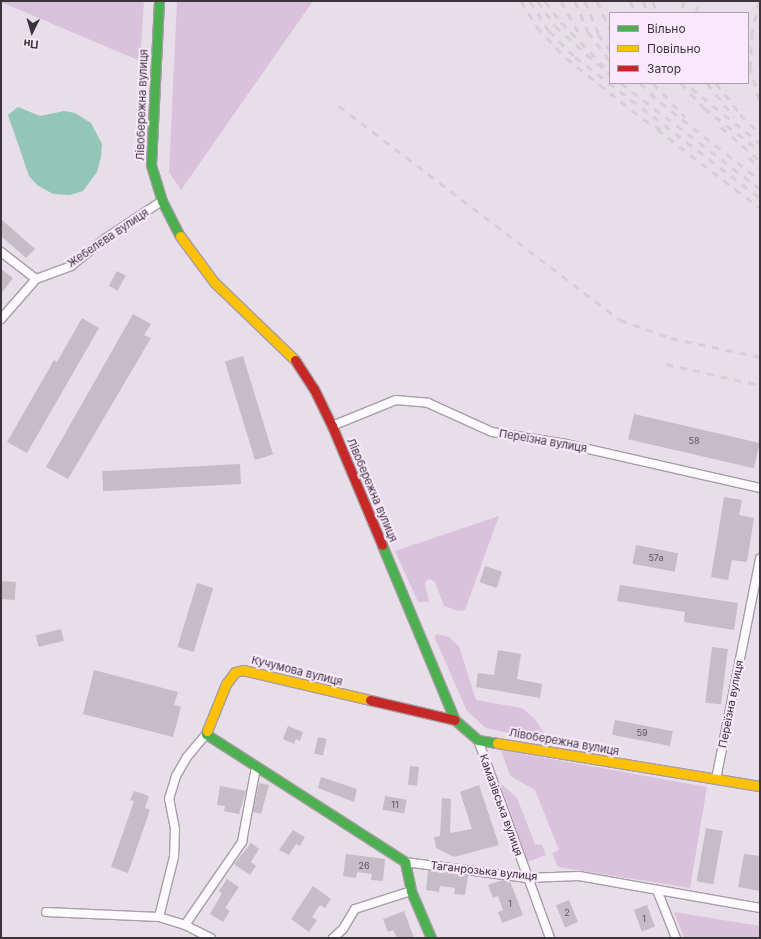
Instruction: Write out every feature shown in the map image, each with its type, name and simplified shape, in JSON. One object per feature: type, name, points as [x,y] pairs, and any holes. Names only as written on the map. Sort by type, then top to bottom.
[{"type":"main road","name":"Лівобережна вулиця","points":[[159,1],[151,164],[162,202],[187,248],[214,282],[294,358],[314,389],[332,426],[455,720],[478,740],[760,786]]},
{"type":"main road","name":"Кучумова вулиця","points":[[206,734],[226,684],[235,672],[243,670],[455,720]]},
{"type":"main road","points":[[206,734],[405,862],[411,891],[431,938]]},
{"type":"street","name":"Жебелєва вулиця","points":[[1,319],[36,279],[70,266],[106,238],[162,202]]},
{"type":"street","points":[[1,252],[36,279]]},
{"type":"street","name":"Переїзна вулиця","points":[[332,426],[396,400],[428,403],[492,432],[566,444],[760,488]]},
{"type":"street","name":"Переїзна вулиця","points":[[716,779],[760,558]]},
{"type":"street","points":[[159,917],[174,857],[175,829],[169,799],[176,776],[187,757],[206,734]]},
{"type":"street","name":"Камазівська вулиця","points":[[478,740],[550,938]]},
{"type":"street","points":[[185,925],[242,842],[256,767]]},
{"type":"street","name":"Таганрозька вулиця","points":[[405,862],[527,878],[579,876],[760,908]]},
{"type":"street","points":[[657,890],[676,938]]},
{"type":"street","points":[[333,938],[343,929],[355,909],[411,891]]},
{"type":"street","points":[[46,912],[159,917],[185,925],[211,938]]},
{"type":"shaded area","points":[[144,1],[140,61],[1,2]]},
{"type":"shaded area","points":[[177,1],[313,1],[181,190],[169,172]]},
{"type":"shaded area","points":[[18,107],[40,116],[64,111],[75,113],[91,123],[102,144],[101,157],[97,172],[83,191],[70,195],[53,194],[37,185],[29,176],[8,115]]},
{"type":"shaded area","points":[[499,516],[465,610],[458,611],[444,606],[435,582],[431,579],[427,580],[425,584],[429,602],[418,602],[395,551]]},
{"type":"shaded area","points":[[437,634],[449,637],[459,646],[476,700],[522,708],[535,719],[549,741],[486,728],[467,711],[434,636]]},
{"type":"shaded area","points":[[501,750],[707,787],[690,888],[558,867],[552,853],[559,850],[535,790],[510,776]]},
{"type":"shaded area","points":[[500,783],[517,798],[535,844],[542,845],[546,855],[528,862]]},
{"type":"shaded area","points":[[674,912],[760,926],[760,938],[684,938]]},
{"type":"building","points":[[1,219],[35,249],[26,258],[1,236]]},
{"type":"building","points":[[1,269],[13,278],[1,294]]},
{"type":"building","points":[[117,271],[126,276],[118,291],[109,286]]},
{"type":"building","points":[[133,314],[151,324],[144,335],[151,338],[68,479],[46,467]]},
{"type":"building","points":[[82,318],[99,328],[27,453],[7,442],[54,360],[57,362]]},
{"type":"building","points":[[243,356],[273,454],[255,460],[225,362]]},
{"type":"building","points":[[634,414],[760,443],[754,468],[628,439]]},
{"type":"building","points":[[240,464],[241,484],[103,491],[102,471]]},
{"type":"building","points":[[724,497],[742,500],[739,515],[754,518],[747,562],[732,560],[728,580],[711,577]]},
{"type":"building","points":[[636,545],[678,553],[675,572],[632,564]]},
{"type":"building","points":[[485,566],[502,572],[496,588],[479,582]]},
{"type":"building","points":[[1,581],[16,582],[15,600],[1,599]]},
{"type":"building","points":[[197,583],[213,588],[194,652],[177,647]]},
{"type":"building","points":[[620,585],[738,603],[734,630],[684,622],[685,612],[617,601]]},
{"type":"building","points":[[61,629],[64,641],[39,647],[36,635]]},
{"type":"building","points":[[712,647],[728,649],[721,705],[705,703]]},
{"type":"building","points":[[498,650],[521,654],[517,679],[542,684],[540,698],[476,687],[478,673],[494,675]]},
{"type":"building","points":[[94,670],[178,692],[174,705],[181,707],[173,737],[83,714]]},
{"type":"building","points":[[615,720],[673,731],[670,746],[612,735]]},
{"type":"building","points":[[288,726],[303,732],[300,741],[296,739],[294,744],[283,739]]},
{"type":"building","points":[[318,737],[327,739],[323,756],[314,754]]},
{"type":"building","points":[[410,766],[419,767],[417,786],[408,785]]},
{"type":"building","points":[[321,777],[357,789],[354,802],[318,788]]},
{"type":"building","points":[[259,783],[269,785],[261,814],[253,812]]},
{"type":"building","points":[[479,785],[499,845],[454,857],[436,848],[434,837],[440,836],[442,798],[451,799],[450,833],[472,829],[460,792]]},
{"type":"building","points":[[220,786],[246,791],[239,814],[224,811],[225,806],[217,805]]},
{"type":"building","points":[[134,791],[149,796],[145,808],[150,810],[128,873],[111,867],[134,801],[130,800]]},
{"type":"building","points":[[385,796],[407,800],[404,814],[383,810]]},
{"type":"building","points":[[706,828],[723,831],[713,884],[697,881]]},
{"type":"building","points":[[293,830],[305,837],[300,846],[296,844],[289,855],[279,850]]},
{"type":"building","points":[[251,843],[259,849],[251,862],[256,866],[250,875],[234,864]]},
{"type":"building","points":[[346,854],[385,859],[383,881],[371,880],[372,874],[357,872],[356,878],[343,876]]},
{"type":"building","points":[[744,854],[760,856],[760,891],[738,887]]},
{"type":"building","points":[[428,871],[468,876],[465,895],[454,894],[455,888],[440,886],[439,892],[426,890]]},
{"type":"building","points":[[227,879],[239,887],[225,908],[230,911],[223,922],[210,914],[222,893],[219,891]]},
{"type":"building","points":[[503,880],[510,881],[523,915],[502,923],[498,912],[503,910],[498,896],[493,898],[488,885]]},
{"type":"building","points":[[313,886],[331,899],[325,908],[320,905],[312,917],[317,920],[309,932],[291,919]]},
{"type":"building","points":[[569,900],[578,922],[565,927],[556,905]]},
{"type":"building","points":[[647,905],[655,927],[642,931],[634,910]]},
{"type":"building","points":[[404,911],[414,938],[397,938],[393,930],[388,932],[383,919]]},
{"type":"railway","points":[[521,1],[537,27],[566,58],[643,119],[663,130]]},
{"type":"railway","points":[[530,1],[549,31],[575,57],[609,83]]},
{"type":"railway","points":[[538,1],[555,26],[609,74]]},
{"type":"railway","points":[[545,1],[561,22],[604,66]]},
{"type":"railway","points":[[561,1],[579,34]]},
{"type":"railway","points":[[575,1],[588,32],[609,60]]},
{"type":"railway","points":[[585,1],[598,34],[609,49]]},
{"type":"railway","points":[[597,1],[609,28]]},
{"type":"railway","points":[[630,1],[636,12]]},
{"type":"railway","points":[[643,1],[648,12]]},
{"type":"railway","points":[[653,1],[656,12]]},
{"type":"railway","points":[[683,1],[683,12]]},
{"type":"railway","points":[[697,1],[697,12]]},
{"type":"railway","points":[[759,1],[752,33],[750,66],[760,104]]},
{"type":"railway","points":[[610,84],[760,198]]},
{"type":"railway","points":[[622,84],[760,189]]},
{"type":"railway","points":[[641,84],[660,102],[760,180]]},
{"type":"railway","points":[[654,84],[685,117]]},
{"type":"railway","points":[[682,84],[704,108],[760,151]]},
{"type":"railway","points":[[708,84],[734,117]]},
{"type":"railway","points":[[717,84],[740,114],[760,134]]},
{"type":"railway","points":[[691,88],[760,143]]},
{"type":"railway","points":[[339,106],[620,320],[671,338],[760,357]]},
{"type":"railway","points":[[721,127],[760,161]]},
{"type":"railway","points":[[657,129],[760,208]]},
{"type":"railway","points":[[749,157],[760,169]]},
{"type":"railway","points":[[666,364],[760,385]]},
{"type":"traffic: fast","points":[[159,1],[151,165],[162,201],[180,236]]},
{"type":"traffic: fast","points":[[382,545],[455,720],[478,740],[497,743]]},
{"type":"traffic: fast","points":[[207,731],[206,734],[405,862],[411,891],[431,938]]},
{"type":"traffic: slow","points":[[180,236],[214,282],[295,360]]},
{"type":"traffic: slow","points":[[207,731],[226,684],[235,672],[243,670],[370,700]]},
{"type":"traffic: slow","points":[[497,743],[760,786]]},
{"type":"traffic: jam","points":[[295,360],[314,389],[332,426],[382,545]]},
{"type":"traffic: jam","points":[[370,700],[455,720]]}]
